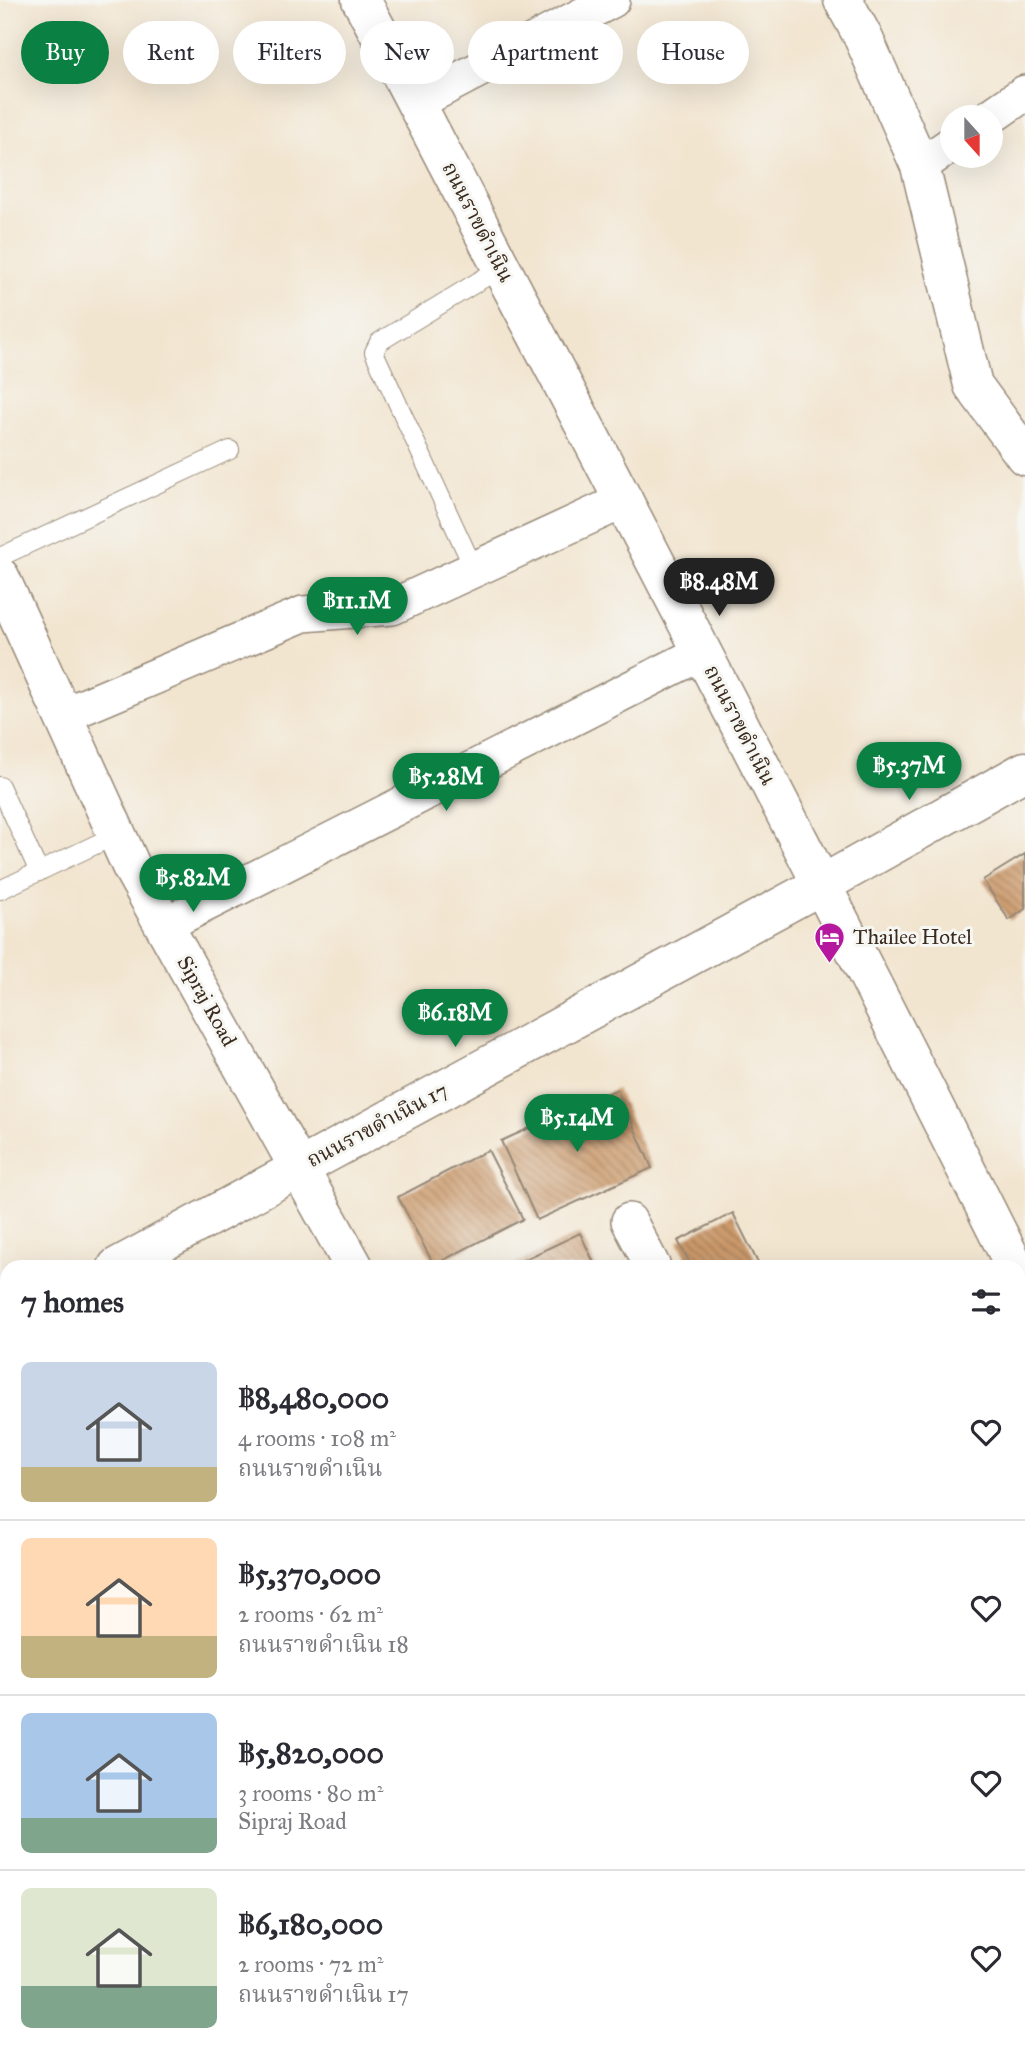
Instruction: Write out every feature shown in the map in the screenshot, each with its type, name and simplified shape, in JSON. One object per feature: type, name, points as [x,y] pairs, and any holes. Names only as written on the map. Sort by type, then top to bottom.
[{"type":"street","name":"ถนนราขดำเนิน","points":[[361,0],[625,500],[1014,1260]]},
{"type":"street","points":[[417,102],[612,0]]},
{"type":"street","points":[[843,0],[863,37],[920,166],[973,385],[1025,456]]},
{"type":"street","points":[[1003,108],[1025,93]]},
{"type":"street","points":[[920,166],[940,152]]},
{"type":"street","points":[[64,715],[303,614],[392,607],[625,500]]},
{"type":"street","name":"Sipraj Road","points":[[0,577],[131,866],[350,1260]]},
{"type":"street","points":[[164,925],[703,652]]},
{"type":"street","name":"ถนนราขดำเนิน 17","points":[[130,1260],[823,884],[1025,771]]},
{"type":"street","points":[[629,1221],[649,1260]]},
{"type":"lane","points":[[474,569],[374,352],[379,342],[502,267]]},
{"type":"lane","points":[[0,557],[230,450]]},
{"type":"lane","points":[[0,786],[39,872]]},
{"type":"lane","points":[[0,890],[118,834]]},
{"type":"building","points":[[1025,854],[1025,909],[1009,920],[983,880]]},
{"type":"building","points":[[617,1089],[652,1168],[537,1220],[501,1141]]},
{"type":"building","points":[[488,1150],[523,1219],[444,1260],[431,1260],[398,1197]]},
{"type":"building","points":[[733,1213],[756,1260],[688,1260],[678,1241]]},
{"type":"building","points":[[580,1233],[593,1260],[523,1260]]},
{"type":"place","name":"Thailee Hotel","points":[[830,964]]}]
